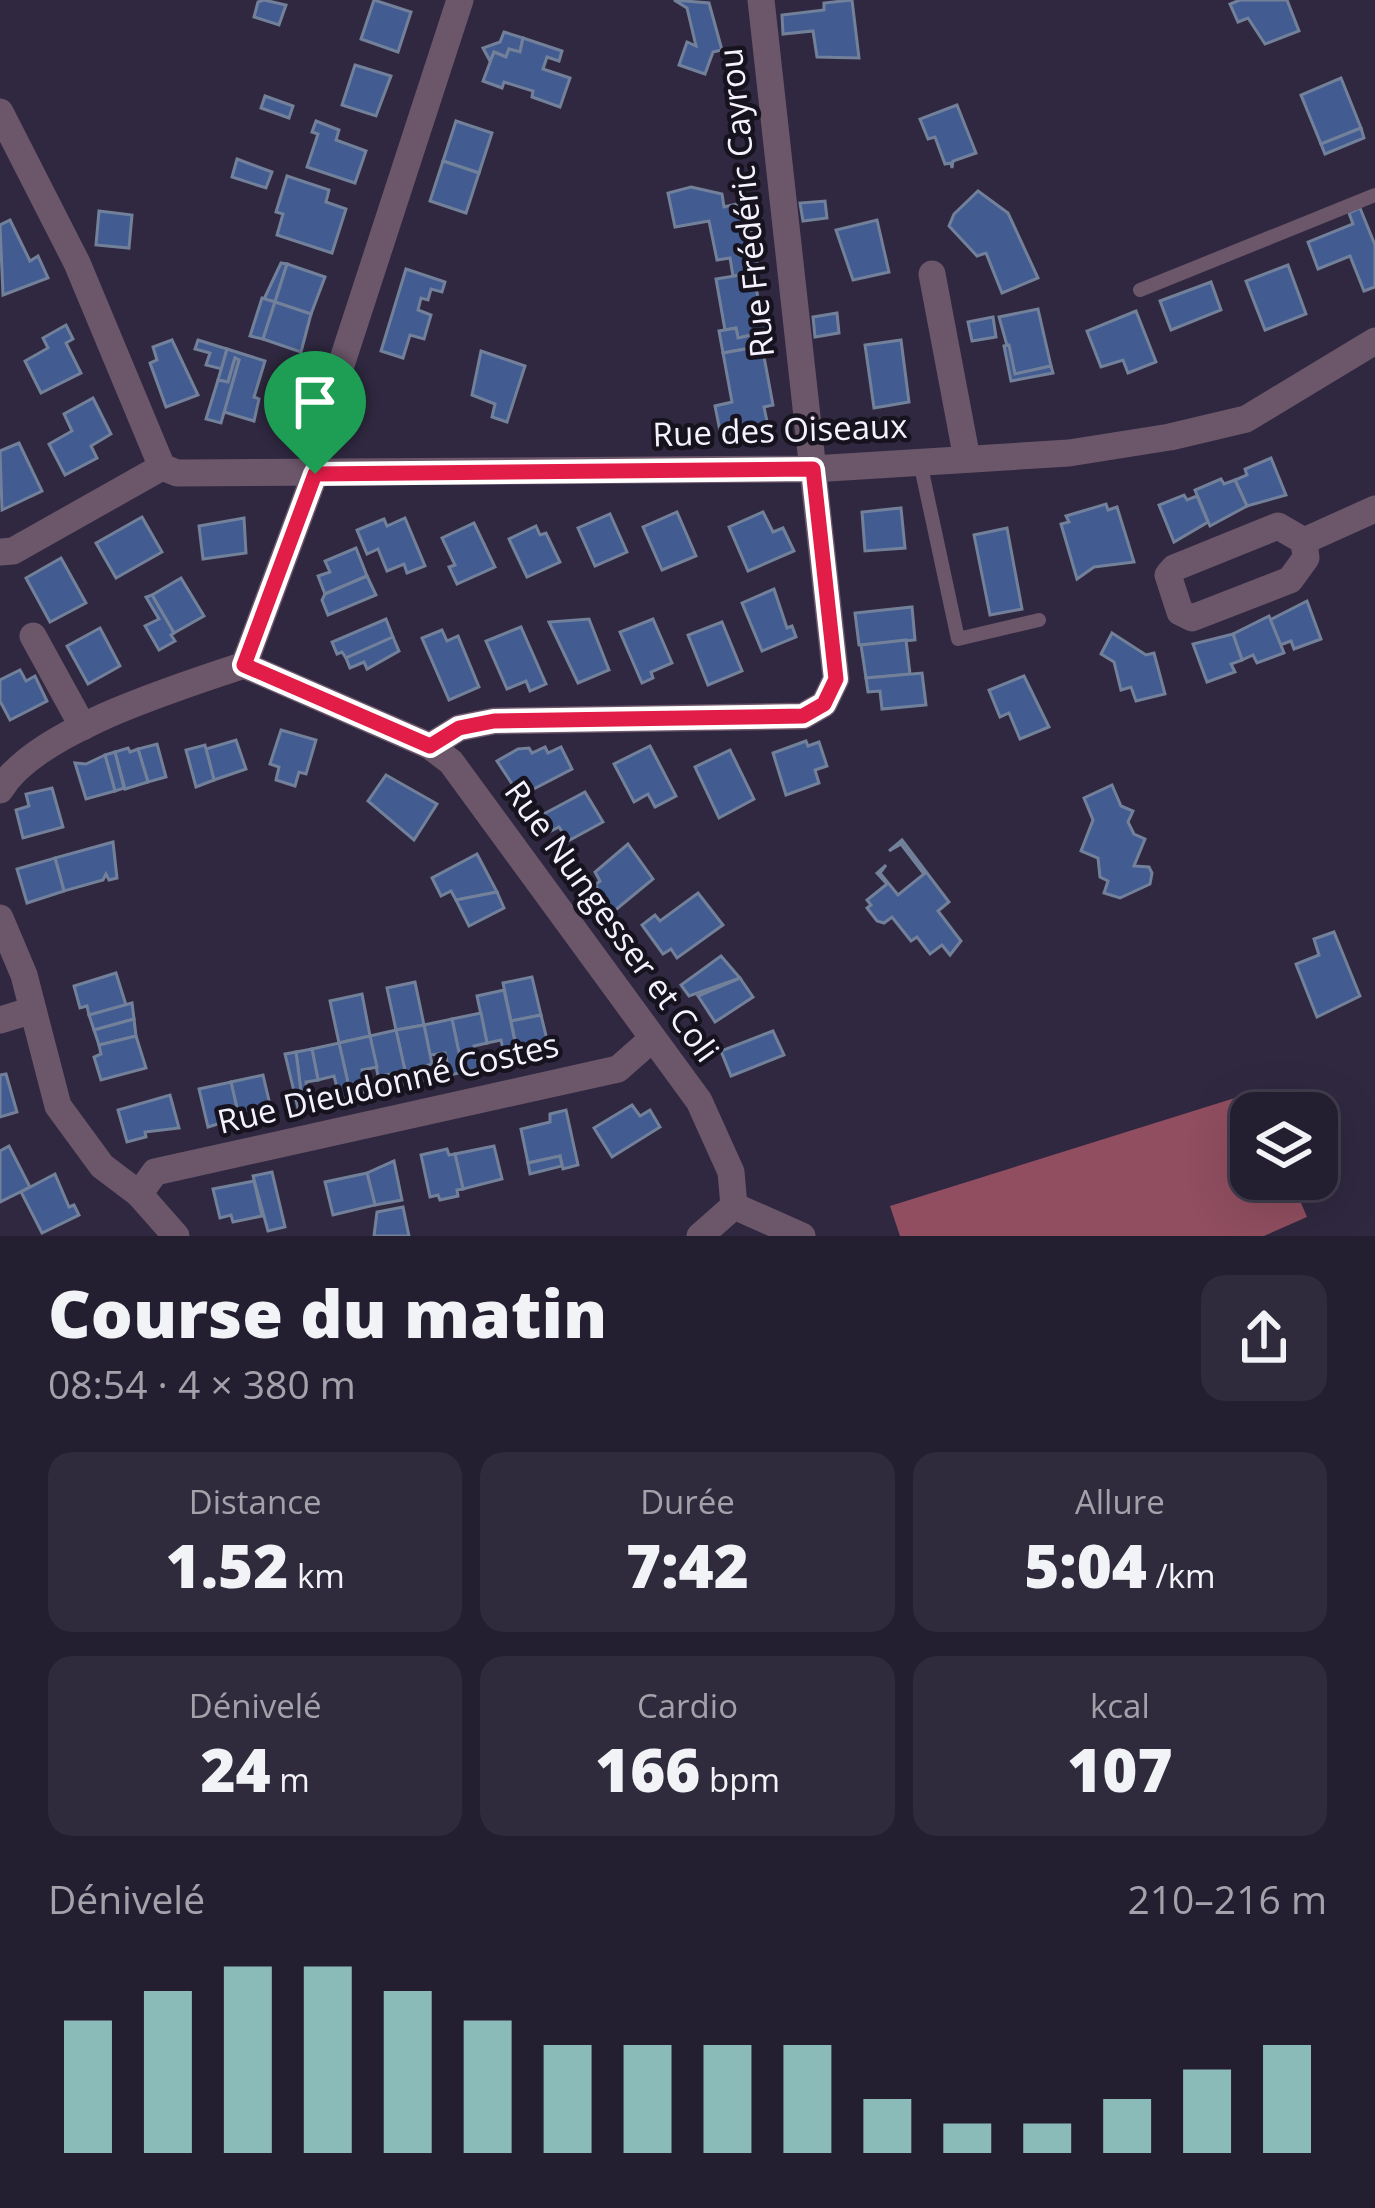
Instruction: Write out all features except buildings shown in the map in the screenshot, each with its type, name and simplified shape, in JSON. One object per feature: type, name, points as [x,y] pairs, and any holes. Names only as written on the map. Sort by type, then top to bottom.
[{"type":"street","points":[[0,790],[12,770],[43,746],[244,665],[315,474],[314,448],[460,0]]},
{"type":"street","name":"Rue Frédéric Cayrou","points":[[430,746],[459,728],[494,721],[803,716],[824,704],[836,679],[761,0]]},
{"type":"street","points":[[0,112],[77,263],[162,467],[13,551],[0,552]]},
{"type":"street","points":[[932,274],[967,459]]},
{"type":"street","name":"Rue des Oiseaux","points":[[162,467],[177,473],[288,469],[315,474],[813,469],[1069,453],[1246,419],[1375,341]]},
{"type":"street","points":[[1304,542],[1375,509]]},
{"type":"street","points":[[1278,526],[1304,542],[1306,558],[1290,580],[1192,618],[1180,612],[1168,575],[1174,568],[1278,526]]},
{"type":"street","points":[[33,636],[83,727]]},
{"type":"street","name":"Rue Nungesser et Coli","points":[[244,665],[430,746],[452,762],[699,1101],[731,1172],[734,1206]]},
{"type":"street","points":[[0,918],[33,1010],[58,1106],[102,1166],[139,1194],[176,1236]]},
{"type":"street","points":[[0,1020],[33,1010]]},
{"type":"street","name":"Rue Dieudonné Costes","points":[[139,1194],[155,1172],[618,1069],[652,1039]]},
{"type":"street","points":[[700,1236],[734,1206],[802,1236]]},
{"type":"lane","points":[[1140,290],[1375,195]]},
{"type":"lane","points":[[920,462],[958,639],[1039,620]]},
{"type":"shaded area","points":[[1230,1100],[1230,1200],[1300,1200],[1307,1217],[1264,1236],[900,1236],[890,1206]]},
{"type":"route","points":[[813,469],[836,679],[824,704],[803,716],[494,721],[459,728],[430,746],[412,740],[244,665],[315,474],[813,469]]}]
